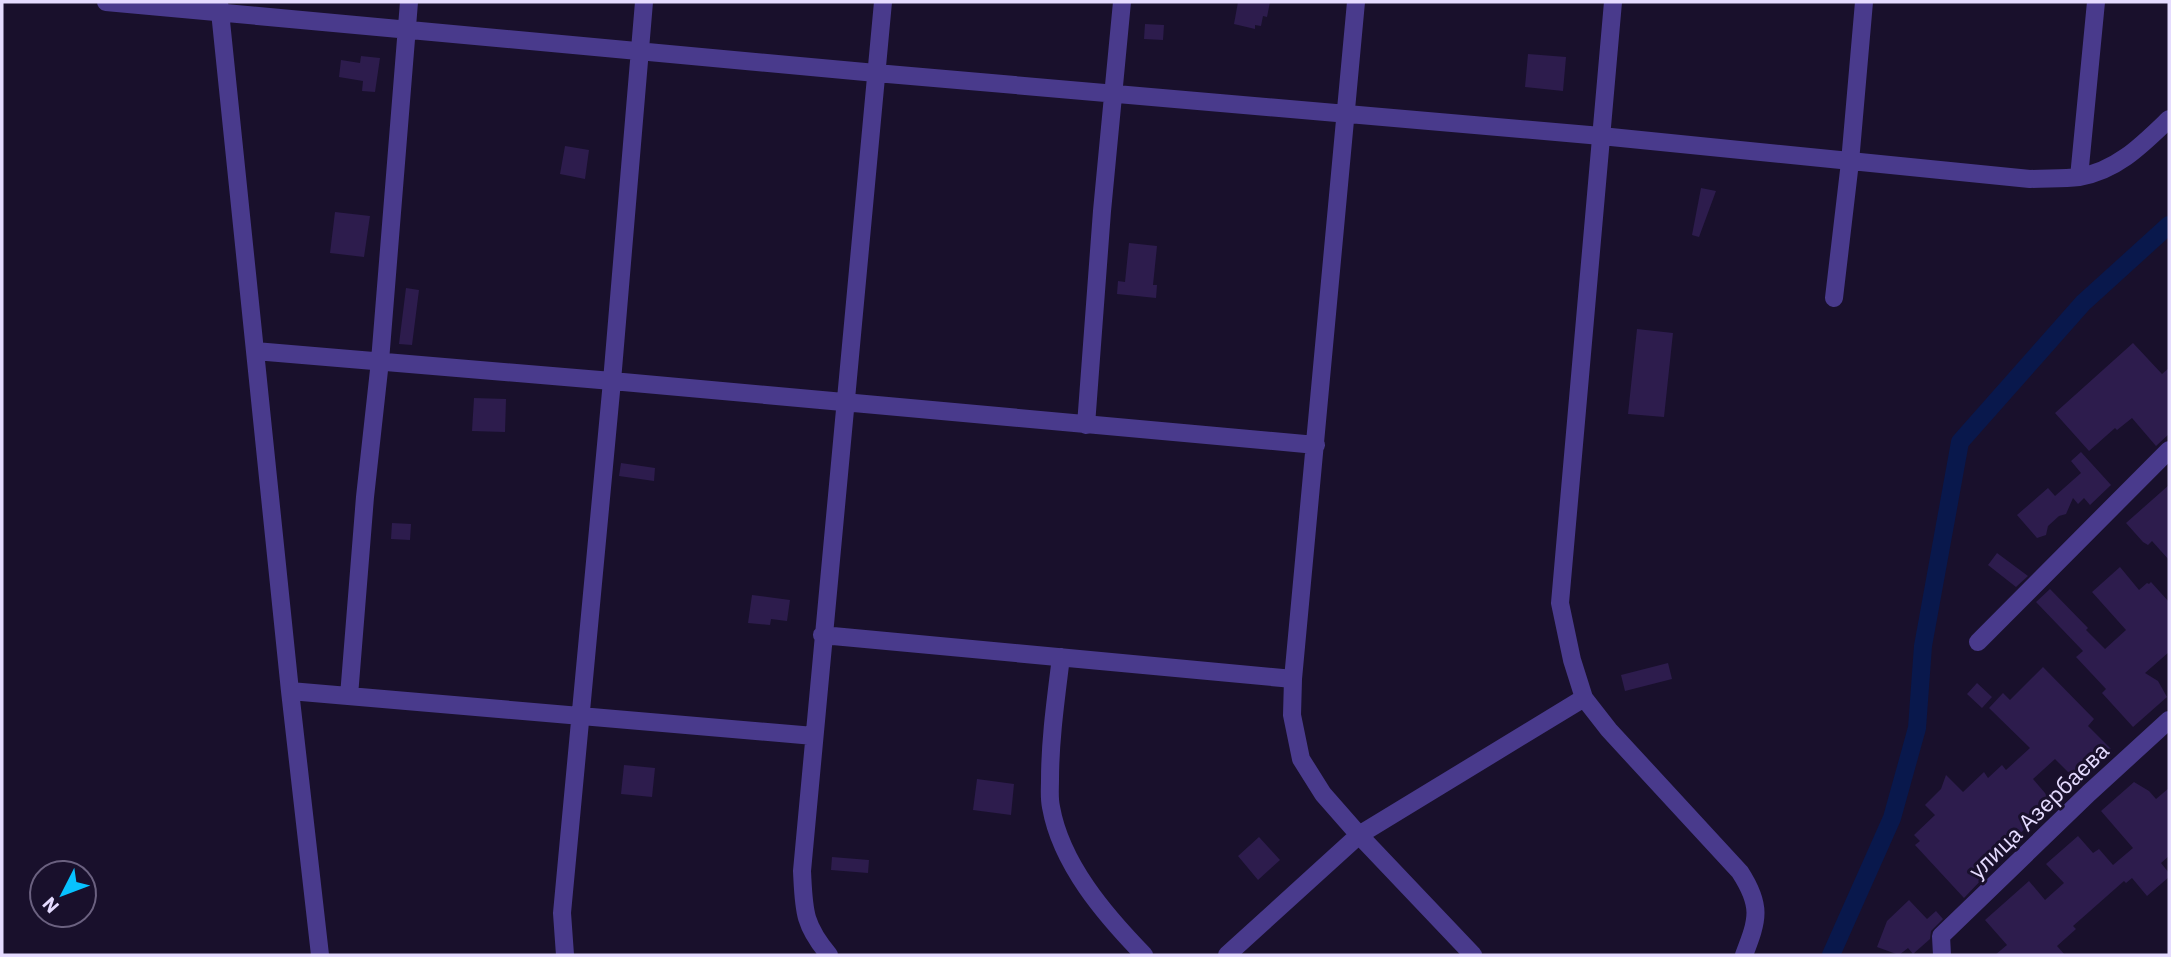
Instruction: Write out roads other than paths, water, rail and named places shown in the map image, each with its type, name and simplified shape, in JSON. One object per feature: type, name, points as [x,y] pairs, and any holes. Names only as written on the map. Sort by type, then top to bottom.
[{"type":"street","points":[[106,2],[220,7],[639,51],[1601,136],[2030,179],[2079,177],[2113,166],[2138,148],[2169,119]]},
{"type":"street","points":[[349,696],[365,497],[380,361],[408,2]]},
{"type":"street","points":[[565,955],[562,913],[612,381],[644,2]]},
{"type":"street","points":[[830,955],[813,936],[804,913],[802,871],[883,2]]},
{"type":"street","points":[[1086,425],[1102,211],[1122,2]]},
{"type":"street","points":[[1356,2],[1293,679],[1292,715],[1301,760],[1323,794],[1473,955]]},
{"type":"street","points":[[1613,2],[1560,603],[1572,660],[1584,698],[1609,730],[1740,872],[1754,895],[1756,917],[1744,955]]},
{"type":"street","points":[[1834,298],[1850,162],[1864,2]]},
{"type":"street","points":[[2079,177],[2096,2]]},
{"type":"street","points":[[220,7],[290,691],[320,955]]},
{"type":"street","points":[[255,351],[1316,445]]},
{"type":"street","points":[[1978,642],[2169,450]]},
{"type":"street","points":[[822,635],[1293,679]]},
{"type":"street","points":[[1061,657],[1050,750],[1051,806],[1060,840],[1092,894],[1144,955]]},
{"type":"street","points":[[290,691],[814,736]]},
{"type":"street","points":[[1227,955],[1359,835],[1584,698]]},
{"type":"street","name":"улица Азербаева","points":[[1942,955],[1941,936],[2169,720]]},
{"type":"waterway","points":[[1831,955],[1892,818],[1917,728],[1923,646],[1960,442],[2083,303],[2169,225]]}]
